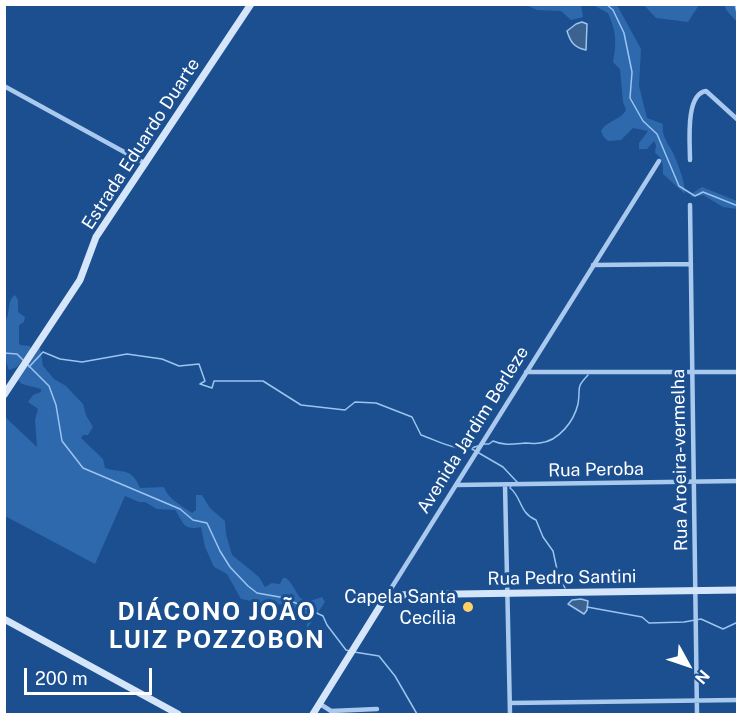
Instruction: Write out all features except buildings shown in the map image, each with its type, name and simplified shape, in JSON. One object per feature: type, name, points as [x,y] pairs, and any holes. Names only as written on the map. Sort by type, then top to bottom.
[{"type":"street","name":"Estrada Eduardo Duarte","points":[[4,395],[80,280],[96,237],[251,4]]},
{"type":"street","points":[[4,86],[146,164]]},
{"type":"street","points":[[690,160],[691,112],[696,95],[701,91],[706,91],[738,120]]},
{"type":"street","name":"Avenida Jardim Berleze","points":[[313,714],[659,162]]},
{"type":"street","name":"Rua Aroeira-vermelha","points":[[690,205],[697,714]]},
{"type":"street","points":[[594,266],[691,264]]},
{"type":"street","points":[[526,372],[738,372]]},
{"type":"street","name":"Rua Peroba","points":[[456,485],[738,481]]},
{"type":"street","points":[[506,485],[510,714]]},
{"type":"street","name":"Rua Pedro Santini","points":[[387,595],[738,590]]},
{"type":"street","points":[[4,619],[178,714]]},
{"type":"street","points":[[510,703],[738,700]]},
{"type":"street","points":[[320,704],[331,711],[377,709]]},
{"type":"shaded area","points":[[526,5],[581,5],[583,17],[571,20],[561,11],[537,10]]},
{"type":"shaded area","points":[[593,5],[617,5],[641,49],[639,86],[647,118],[663,124],[664,137],[680,169],[685,194],[663,174],[663,165],[655,153],[654,141],[647,149],[639,149],[639,143],[648,131],[633,128],[621,140],[608,141],[603,136],[601,131],[604,127],[626,110],[623,102],[620,69],[613,62],[615,37],[613,26],[608,13]]},
{"type":"shaded area","points":[[644,5],[699,5],[688,22],[656,18]]},
{"type":"shaded area","points":[[724,5],[737,5],[737,22],[727,11]]},
{"type":"shaded area","points":[[582,22],[587,24],[586,50],[573,44],[567,31]]},
{"type":"shaded area","points":[[702,187],[737,201],[737,209],[723,207],[703,195],[691,197]]},
{"type":"shaded area","points":[[15,295],[18,300],[18,312],[25,317],[24,322],[19,325],[19,343],[30,346],[31,349],[17,367],[9,370],[5,359],[5,321],[10,301]]},
{"type":"shaded area","points":[[40,347],[43,366],[54,379],[66,386],[83,404],[93,427],[88,435],[83,435],[81,438],[103,459],[105,468],[126,472],[133,476],[140,488],[164,487],[172,499],[192,513],[196,510],[196,495],[202,495],[210,508],[225,521],[232,555],[259,577],[265,587],[272,583],[280,584],[283,578],[286,578],[302,599],[313,600],[322,597],[325,602],[306,630],[308,620],[295,616],[295,609],[289,604],[271,605],[241,599],[227,574],[214,567],[205,547],[201,527],[187,527],[175,510],[157,509],[145,502],[125,496],[95,564],[5,516],[4,416],[37,447],[35,420],[38,409],[28,402],[33,395],[41,392],[41,389],[22,384],[18,380]]},
{"type":"shaded area","points":[[572,600],[588,601],[584,614],[568,604]]},
{"type":"waterway","points":[[606,4],[613,10],[624,33],[632,72],[630,98],[643,121],[657,134],[679,186],[695,196],[703,192],[738,206]]},
{"type":"waterway","points":[[735,4],[738,18]]},
{"type":"waterway","points":[[29,367],[43,352],[60,359],[82,362],[127,354],[162,359],[179,366],[199,364],[205,381],[200,384],[212,388],[214,381],[263,381],[301,405],[345,410],[355,402],[376,403],[412,417],[421,435],[457,448],[478,446]]},
{"type":"waterway","points":[[4,353],[17,354],[23,360]]},
{"type":"waterway","points":[[26,363],[49,386],[56,405],[62,441],[83,468],[180,509],[193,520],[207,523],[230,567],[248,586],[257,593],[285,598],[323,616],[346,650],[350,651]]},
{"type":"waterway","points":[[483,444],[493,441],[505,444],[538,443],[553,438],[565,429],[573,417],[578,404],[581,383],[588,375]]},
{"type":"waterway","points":[[472,449],[503,467],[518,483]]},
{"type":"waterway","points":[[511,486],[510,488],[523,509],[536,520],[543,537],[553,551],[558,574],[565,588]]},
{"type":"waterway","points":[[587,607],[642,617],[649,623],[701,619],[723,629],[738,622]]},
{"type":"waterway","points":[[354,652],[379,656],[395,676],[417,714]]},
{"type":"place","name":"Capela Santa Cecília","points":[[468,607]]},
{"type":"district","name":"DIÁCONO JOÃO LUIZ POZZOBON","points":[[217,627]]}]
